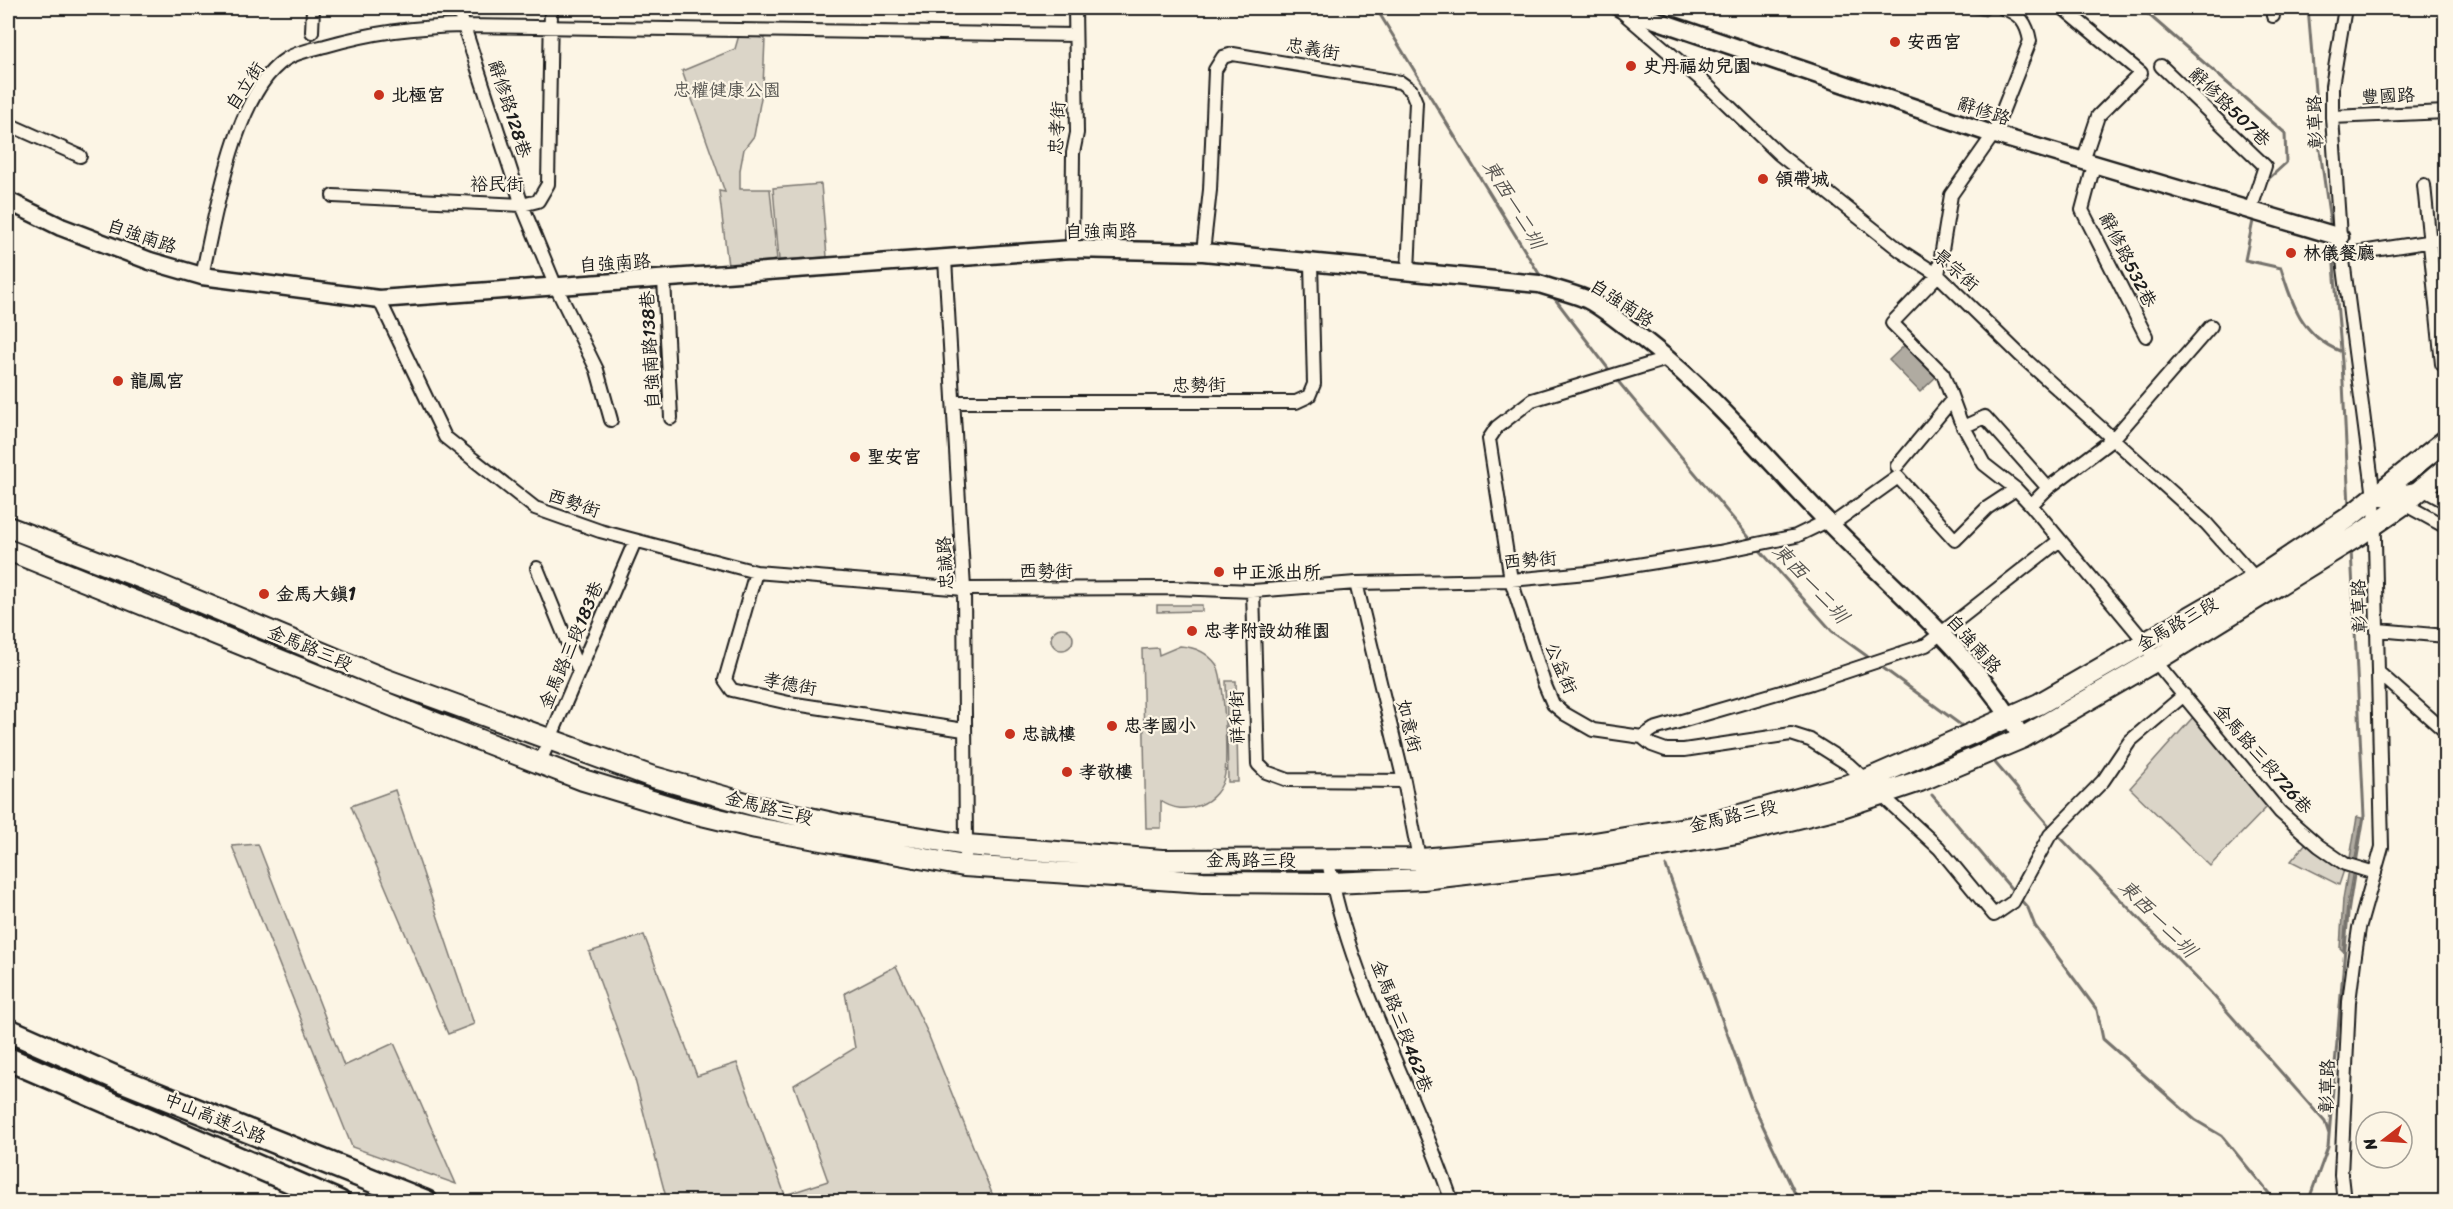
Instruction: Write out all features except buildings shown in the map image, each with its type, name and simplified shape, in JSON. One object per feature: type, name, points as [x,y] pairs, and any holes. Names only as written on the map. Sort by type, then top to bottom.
[{"type":"highway","name":"中山高速公路","points":[[8,1030],[121,1080],[426,1202]]},
{"type":"highway","name":"中山高速公路","points":[[8,1059],[339,1202]]},
{"type":"main road","name":"金馬路三段","points":[[1613,847],[1817,796],[1866,780],[2011,718],[2256,579],[2349,517],[2445,440]]},
{"type":"main road","name":"金馬路三段","points":[[8,550],[583,780],[685,811],[756,828],[964,866],[1193,882],[1332,883],[1422,869],[1737,833],[1881,795],[2022,738],[2156,662],[2404,504],[2445,468]]},
{"type":"main road","name":"金馬路三段","points":[[8,527],[157,584],[387,680],[650,776],[760,807],[837,824],[966,845],[1162,860],[1328,861],[1422,869]]},
{"type":"street","points":[[312,32],[314,8]]},
{"type":"street","name":"辭修路128巷","points":[[458,8],[522,205],[556,287],[597,370],[611,420]]},
{"type":"street","name":"裕民街","points":[[333,196],[522,205],[538,201],[548,184],[551,8]]},
{"type":"street","name":"忠孝街","points":[[1072,249],[1073,153],[1077,133],[1075,8]]},
{"type":"street","name":"辭修路","points":[[1618,8],[1993,135],[2333,236]]},
{"type":"street","name":"景宗街","points":[[1618,8],[1708,86],[1779,154],[1901,250],[1938,274],[2019,354],[2206,523],[2256,579]]},
{"type":"street","points":[[1938,274],[1951,195],[1993,135],[2030,41],[2028,27],[2016,13],[2003,8]]},
{"type":"street","name":"辭修路532巷","points":[[2063,8],[2140,73],[2098,116],[2088,163],[2082,210],[2146,336]]},
{"type":"street","name":"彰草路","points":[[2344,1202],[2341,1175],[2349,1002],[2359,928],[2382,847],[2374,497],[2342,255],[2333,236],[2332,86],[2345,8]]},
{"type":"street","name":"自立街","points":[[202,276],[235,135],[264,82],[286,59],[378,32],[464,26],[1075,34]]},
{"type":"street","name":"忠義街","points":[[1203,252],[1210,190],[1215,70],[1223,57],[1233,54],[1400,82],[1411,90],[1416,102],[1408,271]]},
{"type":"street","name":"辭修路507巷","points":[[2161,66],[2265,166],[2253,212]]},
{"type":"street","name":"豐國路","points":[[2332,117],[2445,112]]},
{"type":"street","points":[[8,124],[80,156]]},
{"type":"street","points":[[2424,185],[2442,364]]},
{"type":"street","name":"自強南路","points":[[8,201],[62,227],[150,261],[202,276],[379,299],[1072,249],[1203,252],[1539,284],[1588,300],[1645,340],[1667,359],[1761,450],[1829,523],[1940,634],[2011,718],[2022,738]]},
{"type":"street","points":[[2342,255],[2445,239]]},
{"type":"street","name":"忠誠路","points":[[945,259],[964,589],[966,845],[964,866]]},
{"type":"street","name":"忠勢街","points":[[953,402],[1296,402],[1309,396],[1314,384],[1311,262]]},
{"type":"street","name":"金馬路三段726巷","points":[[1938,274],[1892,323],[1943,374],[1964,427],[1984,464],[2016,489],[2031,505],[2145,642],[2156,662],[2280,812],[2319,846],[2349,865],[2375,873]]},
{"type":"street","name":"自強南路138巷","points":[[664,279],[671,418]]},
{"type":"street","name":"西勢街","points":[[379,299],[445,437],[535,508],[634,541],[756,572],[964,589],[1173,588],[1253,591],[1356,583],[1511,580],[1587,573],[1719,552],[1796,536],[1829,523],[1898,471],[1952,400]]},
{"type":"street","points":[[2031,505],[2048,488],[2114,439],[2211,326]]},
{"type":"street","name":"公益街","points":[[1642,737],[1593,730],[1565,714],[1554,704],[1544,683],[1511,580],[1488,439],[1497,426],[1532,400],[1667,359]]},
{"type":"street","points":[[1964,427],[1985,417],[2048,488]]},
{"type":"street","points":[[1898,471],[1955,540],[1987,508],[2016,489]]},
{"type":"street","points":[[2374,497],[2421,488],[2445,502]]},
{"type":"street","points":[[2374,497],[2404,504],[2445,527]]},
{"type":"street","points":[[2060,540],[1926,645],[1812,683],[1654,729],[1642,737],[1652,745],[1666,750],[1684,750],[1730,741],[1791,734],[1810,740],[1836,754],[1939,848],[1994,915],[2013,902],[2022,890],[2050,836],[2103,782],[2130,741],[2184,695]]},
{"type":"street","name":"金馬路三段183巷","points":[[540,762],[634,541]]},
{"type":"street","points":[[537,568],[579,671]]},
{"type":"street","name":"孝德街","points":[[756,572],[725,680],[732,690],[789,703],[964,730]]},
{"type":"street","name":"如意街","points":[[1356,583],[1404,781],[1422,869]]},
{"type":"street","name":"祥和街","points":[[1253,591],[1258,764],[1266,771],[1288,780],[1404,781]]},
{"type":"street","points":[[2378,630],[2445,636]]},
{"type":"street","points":[[2378,672],[2445,732]]},
{"type":"street","name":"金馬路三段462巷","points":[[1328,861],[1342,919],[1379,1022],[1440,1167],[1452,1202]]},
{"type":"green space","name":"忠權健康公園","points":[[739,35],[765,38],[763,87],[754,136],[744,149],[740,170],[740,189],[770,189],[777,260],[728,266],[719,191],[725,192],[682,71],[735,49]]},
{"type":"green space","points":[[821,184],[827,257],[779,260],[773,188]]},
{"type":"green space","points":[[1157,605],[1202,605],[1202,611],[1157,612]]},
{"type":"green space","points":[[1062,628],[1070,631],[1073,639],[1070,647],[1062,650],[1054,647],[1051,639],[1054,631]]},
{"type":"green space","points":[[1180,646],[1205,653],[1216,664],[1219,671],[1225,717],[1225,774],[1216,793],[1200,805],[1180,808],[1161,801],[1161,828],[1146,828],[1142,649],[1158,648],[1159,655]]},
{"type":"green space","points":[[1226,681],[1236,681],[1238,782],[1228,782]]},
{"type":"green space","points":[[2195,715],[2269,805],[2210,866],[2130,788]]},
{"type":"green space","points":[[395,790],[474,1024],[448,1034],[351,806]]},
{"type":"green space","points":[[2307,842],[2345,867],[2339,885],[2291,861]]},
{"type":"green space","points":[[258,844],[344,1066],[394,1043],[456,1184],[352,1147],[232,846]]},
{"type":"green space","points":[[644,935],[697,1076],[737,1063],[785,1195],[828,1181],[794,1085],[855,1048],[845,993],[896,966],[926,1029],[995,1201],[667,1201],[634,1076],[589,952]]},
{"type":"shaded area","points":[[1907,343],[1938,375],[1920,392],[1889,360]]},
{"type":"shaded area","points":[[2357,817],[2362,818],[2347,905],[2343,951],[2340,948],[2343,899]]},
{"type":"waterway","name":"東西一二圳","points":[[1376,8],[1541,277]]},
{"type":"waterway","points":[[1955,8],[1985,15],[1995,8]]},
{"type":"waterway","points":[[2141,8],[2285,133],[2286,163],[2264,183]]},
{"type":"waterway","points":[[2308,8],[2320,150],[2331,228]]},
{"type":"waterway","points":[[2254,216],[2245,260],[2281,268],[2300,317],[2316,337],[2340,351]]},
{"type":"waterway","points":[[2332,241],[2342,362],[2349,507]]},
{"type":"waterway","name":"東西一二圳","points":[[1552,295],[1610,371]]},
{"type":"waterway","name":"東西一二圳","points":[[1616,379],[1752,541]]},
{"type":"waterway","name":"東西一二圳","points":[[1757,547],[1832,631],[1871,659]]},
{"type":"waterway","points":[[2351,549],[2364,816],[2356,863]]},
{"type":"waterway","name":"東西一二圳","points":[[1879,665],[1965,728]]},
{"type":"waterway","name":"東西一二圳","points":[[1991,758],[2051,828]]},
{"type":"waterway","points":[[1932,795],[2014,892]]},
{"type":"waterway","name":"東西一二圳","points":[[2056,833],[2211,993],[2325,1122],[2329,1134]]},
{"type":"waterway","points":[[1666,866],[1754,1107],[1799,1202]]},
{"type":"waterway","points":[[2308,1202],[2328,1147],[2348,913],[2355,869]]},
{"type":"waterway","points":[[2018,897],[2028,908],[2035,926],[2097,1010],[2103,1039],[2195,1120],[2222,1136],[2276,1202]]},
{"type":"place","name":"安西宮","points":[[1895,42]]},
{"type":"place","name":"史丹福幼兒園","points":[[1631,66]]},
{"type":"place","name":"北極宮","points":[[379,95]]},
{"type":"place","name":"領帶城","points":[[1763,179]]},
{"type":"place","name":"林儀餐廳","points":[[2291,253]]},
{"type":"place","name":"龍鳳宮","points":[[118,381]]},
{"type":"place","name":"聖安宮","points":[[855,457]]},
{"type":"place","name":"中正派出所","points":[[1219,572]]},
{"type":"place","name":"金馬大鎮1","points":[[264,594]]},
{"type":"place","name":"忠孝附設幼稚園","points":[[1192,631]]},
{"type":"place","name":"忠孝國小","points":[[1112,726]]},
{"type":"place","name":"忠誠樓","points":[[1010,734]]},
{"type":"place","name":"孝敬樓","points":[[1067,772]]}]
